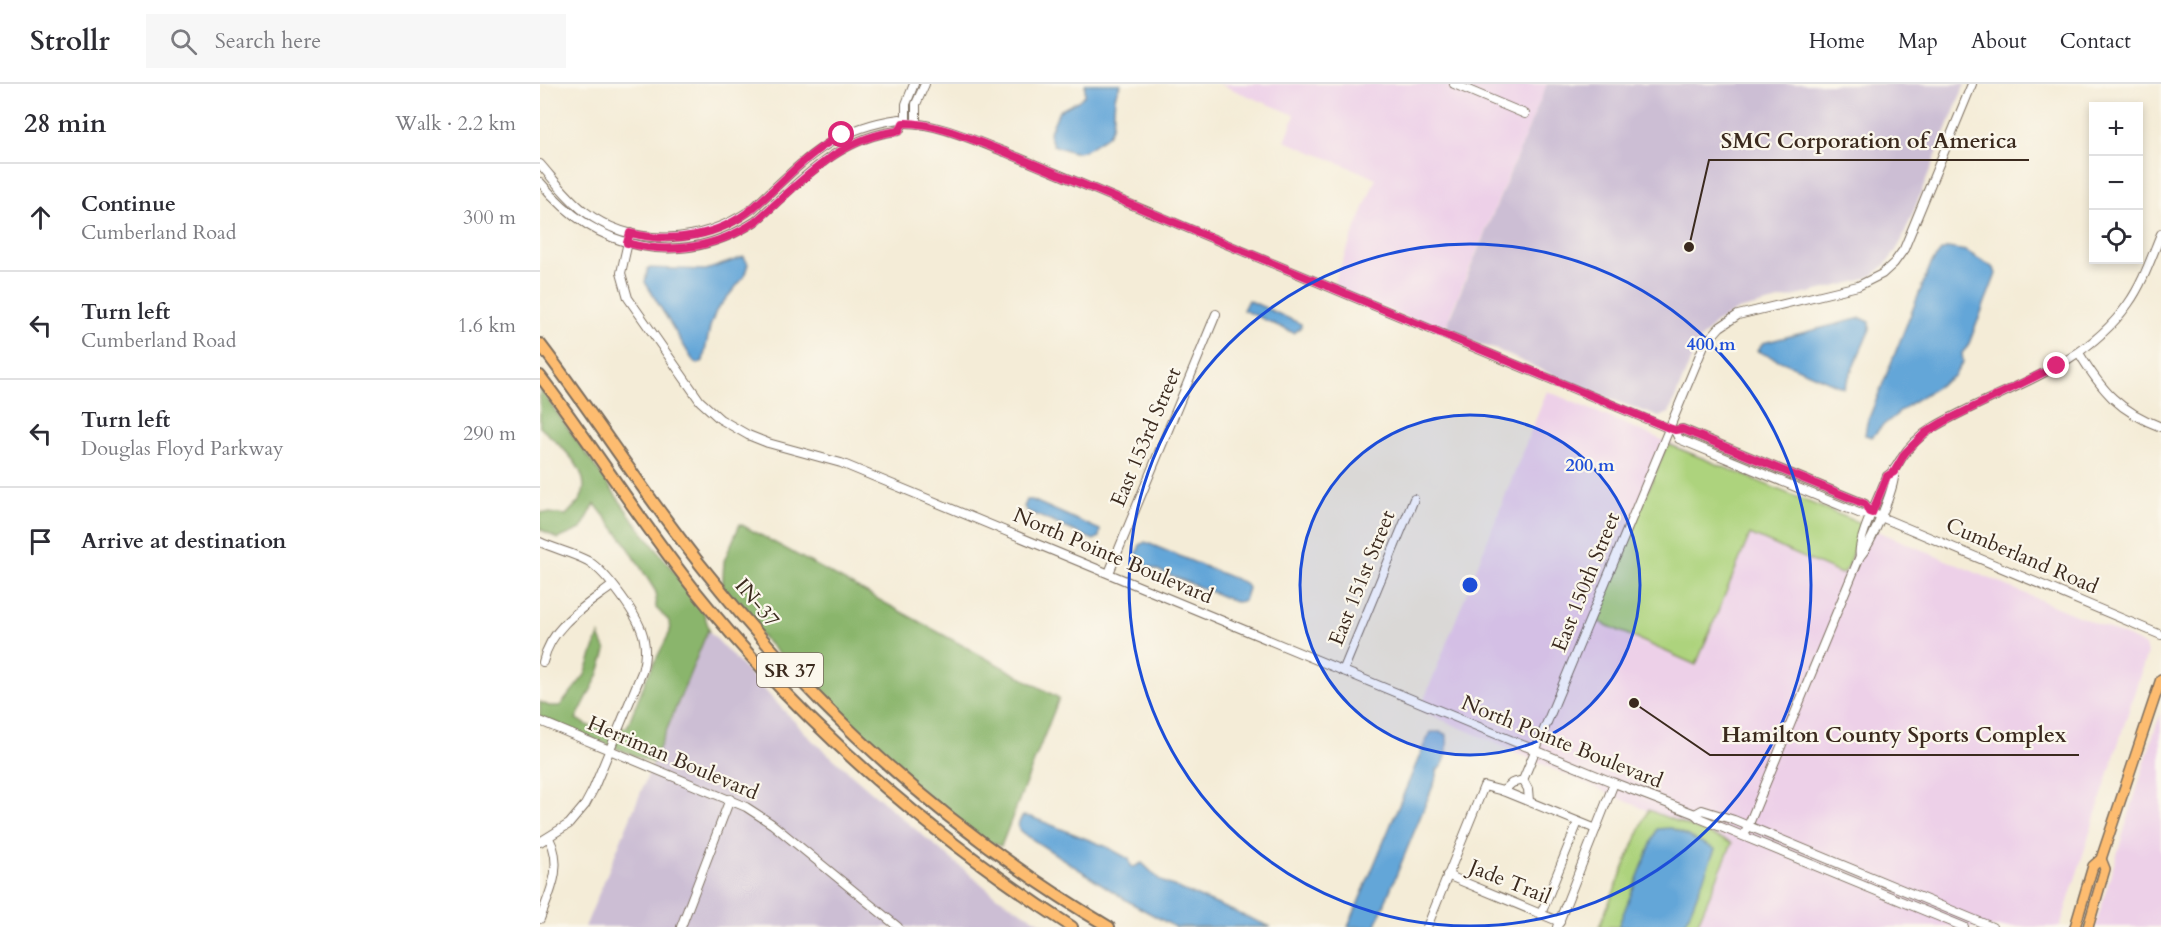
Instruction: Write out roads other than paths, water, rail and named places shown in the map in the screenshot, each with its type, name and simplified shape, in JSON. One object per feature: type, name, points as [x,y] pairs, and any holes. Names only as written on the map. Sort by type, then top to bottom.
[{"type":"highway","name":"IN-37","points":[[540,344],[701,566],[755,632],[812,693],[902,778],[958,824],[1033,878],[1109,927]]},
{"type":"highway","name":"IN-37","points":[[540,376],[697,593],[748,654],[805,714],[921,819],[980,865],[1072,927]]},
{"type":"main road","points":[[2075,927],[2093,866],[2101,859],[2161,679]]},
{"type":"main road","points":[[2088,927],[2105,869],[2101,859]]},
{"type":"street","points":[[905,123],[906,104],[914,84]]},
{"type":"street","points":[[916,123],[916,104],[925,84]]},
{"type":"street","points":[[1454,84],[1525,114]]},
{"type":"street","name":"East 150th Street","points":[[1523,780],[1672,429],[1704,345],[1712,334],[1728,321],[1754,310],[1858,286],[1876,278],[1894,263],[1906,244],[1972,84]]},
{"type":"street","name":"Cumberland Road","points":[[540,164],[568,197],[585,212],[603,222],[630,233],[687,237],[716,229],[752,209],[812,154],[833,139],[852,130],[900,119],[905,123],[916,123],[950,132],[1005,152],[1672,429],[1682,429],[1865,504],[1871,512],[2161,635]]},
{"type":"street","name":"Cumberland Road","points":[[540,182],[577,219],[606,235],[627,243],[669,249],[692,247],[724,239],[756,221],[833,154],[863,139],[899,131],[905,123]]},
{"type":"street","name":"North Pointe Boulevard","points":[[630,233],[621,273],[628,298],[700,401],[726,422],[748,435],[768,443],[841,463],[1964,927]]},
{"type":"street","points":[[1860,556],[1861,543],[1871,512],[1887,476],[1894,472],[1905,453],[1918,439],[1932,428],[2038,376],[2079,353],[2100,336],[2128,303],[2143,277],[2161,234]]},
{"type":"street","name":"East 153rd Street","points":[[1109,573],[1216,314]]},
{"type":"street","points":[[2079,353],[2096,382],[2110,398],[2133,415],[2161,427]]},
{"type":"street","points":[[1744,836],[1860,556],[1866,549],[1881,516],[1896,478],[1894,472]]},
{"type":"street","name":"East 151st Street","points":[[1342,671],[1414,499]]},
{"type":"street","points":[[540,542],[588,562],[600,571],[641,628],[645,651],[642,672],[585,805],[569,824],[540,842]]},
{"type":"street","points":[[543,662],[546,648],[564,624],[612,586]]},
{"type":"street","points":[[540,731],[543,722]]},
{"type":"street","name":"Herriman Boulevard","points":[[543,722],[730,799],[772,824],[898,927]]},
{"type":"street","points":[[1503,791],[1512,783],[1523,780],[1528,789],[1529,801]]},
{"type":"street","points":[[1559,924],[1614,783]]},
{"type":"street","points":[[1426,927],[1484,786],[1529,801],[1596,830]]},
{"type":"street","points":[[681,927],[730,799]]},
{"type":"street","name":"North Pointe Boulevard","points":[[1695,814],[1702,810],[1748,826],[1992,927]]},
{"type":"street","points":[[1541,914],[1578,822]]},
{"type":"street","points":[[540,919],[556,869],[554,851],[549,838]]},
{"type":"street","name":"Jade Trail","points":[[1446,875],[1541,914],[1559,924]]},
{"type":"water","points":[[1085,84],[1121,84],[1115,96],[1113,123],[1108,135],[1082,151],[1073,152],[1053,145],[1049,134],[1059,111],[1085,95]]},
{"type":"water","points":[[1948,248],[1966,251],[1994,268],[1996,274],[1968,346],[1962,353],[1963,362],[1954,376],[1911,403],[1872,437],[1865,435],[1867,423],[1931,264],[1941,251]]},
{"type":"water","points":[[744,257],[748,264],[744,277],[716,311],[703,361],[698,364],[692,359],[645,282],[648,268],[706,270]]},
{"type":"water","points":[[1248,300],[1301,324],[1301,327],[1294,333],[1243,310]]},
{"type":"water","points":[[1861,318],[1870,322],[1870,329],[1844,388],[1757,351],[1763,343]]},
{"type":"water","points":[[1027,500],[1032,500],[1100,530],[1099,537],[1094,540],[1027,511],[1024,507]]},
{"type":"water","points":[[1145,542],[1245,583],[1248,588],[1244,601],[1236,602],[1140,563],[1136,555],[1140,545]]},
{"type":"water","points":[[1431,732],[1441,732],[1447,735],[1445,759],[1437,770],[1437,776],[1375,927],[1348,927],[1425,743]]},
{"type":"water","points":[[1023,816],[1031,817],[1107,847],[1129,859],[1131,866],[1142,863],[1161,881],[1271,927],[1175,927],[1131,903],[1021,832],[1019,824]]},
{"type":"water","points":[[1671,828],[1715,849],[1684,927],[1618,927],[1657,829]]},
{"type":"place","name":"SMC Corporation of America","points":[[1689,247]]},
{"type":"place","name":"Hamilton County Sports Complex","points":[[1634,703]]}]
